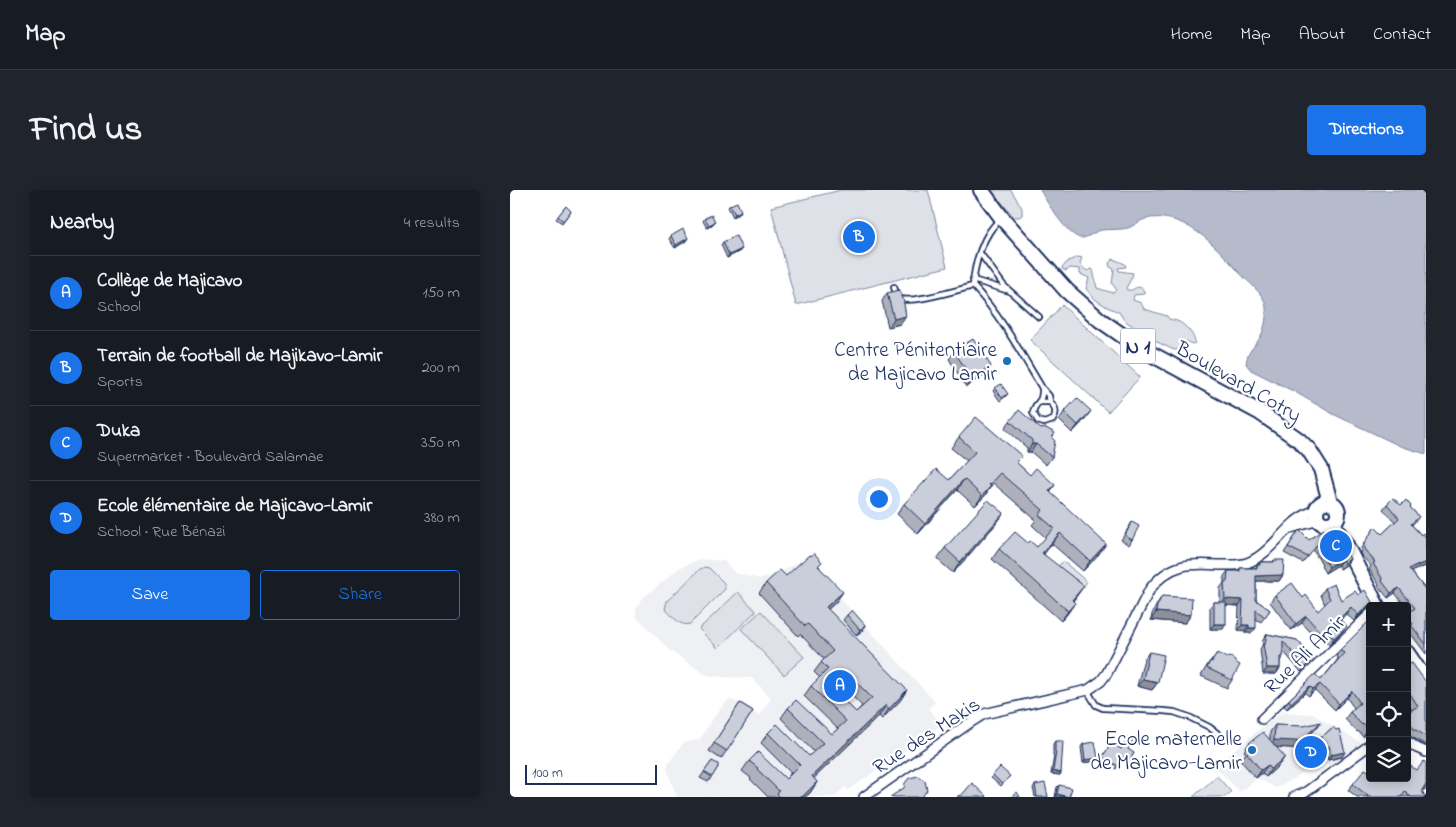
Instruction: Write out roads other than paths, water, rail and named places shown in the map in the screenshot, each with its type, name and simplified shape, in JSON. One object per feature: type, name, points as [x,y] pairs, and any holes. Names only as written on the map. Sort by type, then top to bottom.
[{"type":"main road","name":"Boulevard Cotry","points":[[981,190],[1002,218],[1067,291],[1100,320],[1142,349],[1245,404],[1299,440],[1309,450],[1321,469],[1326,512]]},
{"type":"main road","name":"N 1","points":[[1326,512],[1346,545],[1375,602]]},
{"type":"main road","points":[[1411,659],[1426,681]]},
{"type":"street","name":"Rue des Makis","points":[[864,797],[984,714],[1086,690],[1101,681],[1107,673],[1150,589],[1165,574],[1182,565],[1237,565],[1247,563],[1272,546],[1299,519],[1326,512]]},
{"type":"street","name":"Rue Ali Amir","points":[[1262,719],[1366,618]]},
{"type":"street","points":[[1411,744],[1426,752]]},
{"type":"street","points":[[1294,797],[1306,792],[1366,748]]},
{"type":"lane","points":[[1002,218],[994,225],[976,261],[973,286],[1007,330],[1054,407],[1056,413],[1051,422],[1044,424],[1038,421],[1033,413],[1035,406],[1040,402],[1042,388]]},
{"type":"lane","points":[[980,253],[1008,290],[1039,317]]},
{"type":"lane","points":[[973,280],[1008,290]]},
{"type":"lane","points":[[894,287],[900,299],[922,299],[973,286]]},
{"type":"lane","points":[[1040,402],[1050,402]]},
{"type":"lane","points":[[1086,690],[1096,705],[1103,708],[1174,712],[1209,727],[1217,733]]},
{"type":"water","points":[[1040,190],[1426,190],[1426,454],[1400,446],[1333,414],[1251,370],[1246,364],[1249,354],[1263,330],[1266,317],[1265,303],[1255,288],[1219,250],[1197,232],[1172,220],[1159,218],[1145,219],[1128,228],[1099,231],[1081,238],[1070,232],[1064,225]]},
{"type":"place","name":"Terrain de football de Majikavo-Lamir","points":[[859,237]]},
{"type":"place","name":"Centre Pénitentiaire de Majicavo Lamir","points":[[1007,361]]},
{"type":"place","name":"Duka","points":[[1336,546]]},
{"type":"place","name":"Collège de Majicavo","points":[[840,686]]},
{"type":"place","name":"Ecole maternelle de Majicavo-Lamir","points":[[1252,750]]},
{"type":"place","name":"Ecole élémentaire de Majicavo-Lamir","points":[[1311,752]]}]
